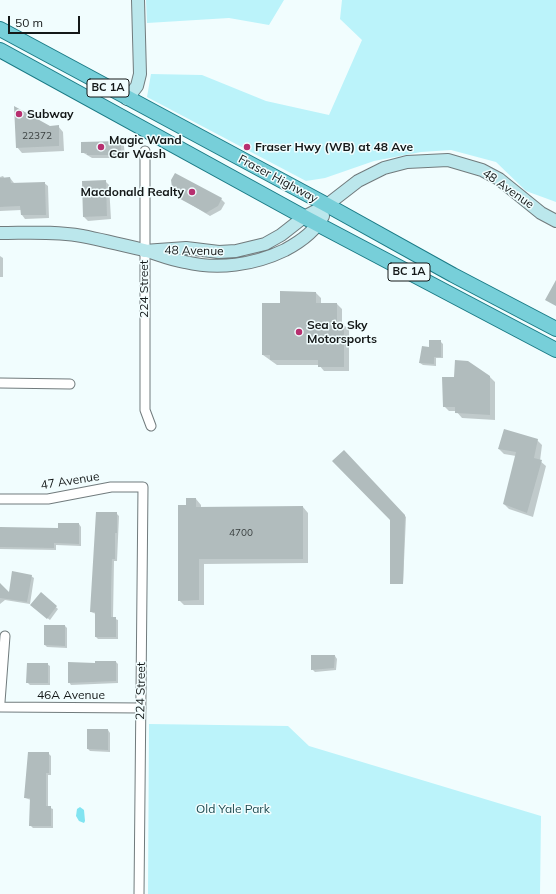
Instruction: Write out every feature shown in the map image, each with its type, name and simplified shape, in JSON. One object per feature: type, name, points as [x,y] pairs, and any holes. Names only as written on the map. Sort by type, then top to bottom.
[{"type":"main road","points":[[127,99],[140,79],[138,0]]},
{"type":"main road","name":"Fraser Highway","points":[[0,29],[127,99],[327,205],[453,275],[556,329]]},
{"type":"main road","name":"Fraser Highway","points":[[0,50],[304,217],[556,350]]},
{"type":"main road","name":"48 Avenue","points":[[144,251],[186,248],[219,252],[265,244],[281,235],[304,217],[327,205],[358,181],[384,168],[407,162],[448,160],[482,170],[499,180],[542,213],[556,221]]},
{"type":"main road","name":"48 Avenue","points":[[0,233],[70,234],[144,251],[185,263],[224,266],[239,264],[273,255],[292,246],[309,235],[319,225],[327,205]]},
{"type":"street","name":"224 Street","points":[[145,151],[144,410],[151,426]]},
{"type":"street","points":[[0,383],[70,384]]},
{"type":"street","name":"47 Avenue","points":[[0,499],[48,499],[111,487],[143,487]]},
{"type":"street","name":"224 Street","points":[[139,894],[143,487]]},
{"type":"street","points":[[0,702],[5,636]]},
{"type":"street","name":"46A Avenue","points":[[0,707],[141,708]]},
{"type":"green space","points":[[146,0],[284,0],[269,25],[229,18],[147,23]]},
{"type":"green space","points":[[342,0],[556,0],[556,202],[526,191],[496,162],[451,150],[421,152],[374,161],[325,178],[306,181],[147,97],[151,74],[202,75],[266,101],[329,115],[362,40],[340,19]]},
{"type":"green space","name":"Old Yale Park","points":[[149,724],[288,726],[309,746],[541,816],[540,894],[148,894]]},
{"type":"shaded area","points":[[80,807],[84,810],[84,823],[79,821],[76,816],[77,809]]},
{"type":"building","points":[[14,106],[50,126],[59,125],[59,146],[16,148]]},
{"type":"building","name":"Magic Wand Car Wash","points":[[121,141],[121,155],[87,155],[87,153],[81,153],[81,142]]},
{"type":"building","points":[[175,173],[222,198],[218,206],[206,213],[173,195],[171,180]]},
{"type":"building","points":[[10,177],[11,183],[45,182],[46,215],[21,215],[20,206],[0,207],[0,178]]},
{"type":"building","points":[[106,180],[107,216],[83,217],[82,181]]},
{"type":"building","points":[[556,280],[556,306],[545,300]]},
{"type":"building","points":[[280,291],[316,292],[316,303],[337,303],[337,323],[344,323],[344,367],[318,367],[318,360],[270,360],[270,355],[262,355],[262,303],[280,303]]},
{"type":"building","points":[[429,340],[441,340],[441,357],[434,357],[434,364],[419,363],[422,346],[429,347]]},
{"type":"building","points":[[455,360],[468,361],[490,376],[490,415],[455,413],[455,407],[443,407],[442,377],[454,377]]},
{"type":"building","points":[[504,429],[538,439],[534,458],[542,460],[527,513],[503,504],[516,452],[498,449]]},
{"type":"building","points":[[344,450],[405,515],[403,584],[390,584],[390,520],[332,461]]},
{"type":"building","points":[[186,498],[196,498],[196,507],[303,506],[303,559],[199,559],[199,600],[178,601],[178,505],[186,505]]},
{"type":"building","points":[[96,512],[117,512],[115,559],[112,559],[111,590],[111,617],[116,617],[116,637],[95,637],[95,612],[90,612]]},
{"type":"building","points":[[58,523],[79,523],[79,544],[54,543],[54,548],[0,547],[0,527],[58,528]]},
{"type":"building","points":[[12,571],[32,575],[27,602],[0,598],[0,583],[9,592]]},
{"type":"building","points":[[41,592],[57,606],[47,619],[30,605]]},
{"type":"building","points":[[44,625],[65,625],[65,646],[44,645]]},
{"type":"building","points":[[311,655],[335,655],[334,668],[311,670]]},
{"type":"building","points":[[95,661],[116,661],[116,681],[68,683],[68,662],[95,663]]},
{"type":"building","points":[[27,663],[48,663],[48,683],[26,683]]},
{"type":"building","points":[[87,729],[108,729],[108,750],[87,749]]},
{"type":"building","points":[[28,752],[49,752],[49,773],[46,773],[46,806],[51,806],[51,826],[29,826],[30,798],[24,798]]},
{"type":"place","name":"Subway","points":[[19,114]]},
{"type":"place","name":"Magic Wand Car Wash","points":[[101,147]]},
{"type":"place","name":"Fraser Hwy (WB) at 48 Ave","points":[[247,147]]},
{"type":"place","name":"Macdonald Realty","points":[[192,192]]},
{"type":"place","name":"Sea to Sky Motorsports","points":[[299,332]]}]
